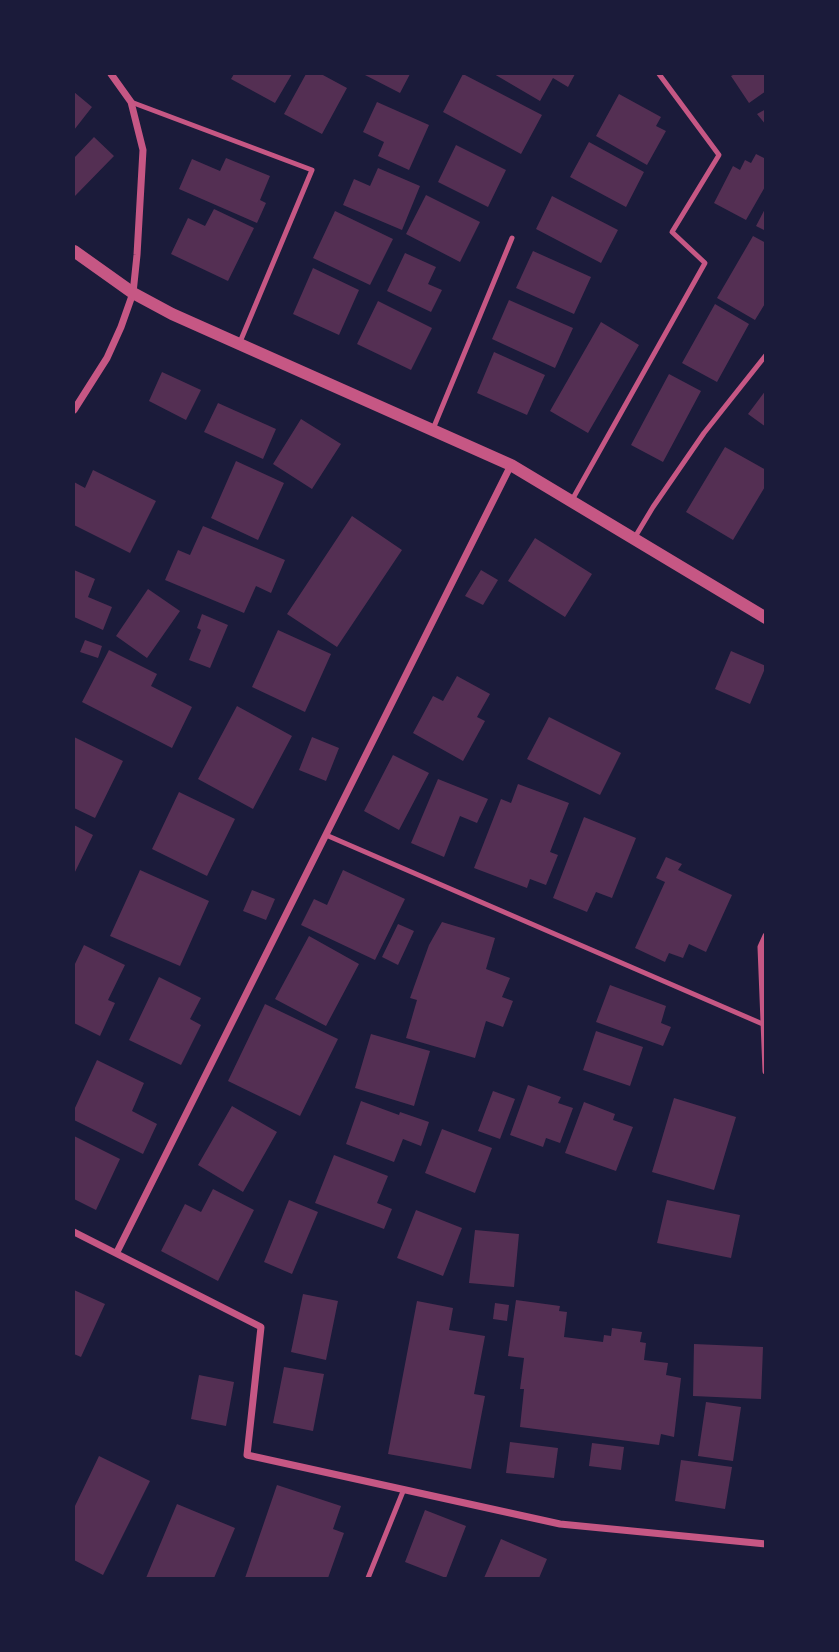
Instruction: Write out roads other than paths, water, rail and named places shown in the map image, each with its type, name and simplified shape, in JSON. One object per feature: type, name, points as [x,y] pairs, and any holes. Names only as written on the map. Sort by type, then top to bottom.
[{"type":"street","points":[[74,410],[107,358],[133,293],[141,227],[143,150],[131,102],[111,74]]},
{"type":"street","points":[[74,251],[133,293],[172,314],[511,465],[765,618]]},
{"type":"street","points":[[117,1252],[511,465]]},
{"type":"street","points":[[765,936],[761,947],[765,1071]]},
{"type":"street","points":[[74,1232],[261,1327],[247,1455],[560,1524],[765,1544]]},
{"type":"lane","points":[[572,501],[705,263],[672,232],[719,155],[659,74]]},
{"type":"lane","points":[[131,102],[312,170],[239,345]]},
{"type":"lane","points":[[433,430],[512,238]]},
{"type":"lane","points":[[635,538],[704,433],[765,355]]},
{"type":"lane","points":[[326,835],[765,1025]]},
{"type":"lane","points":[[368,1578],[404,1489]]}]
